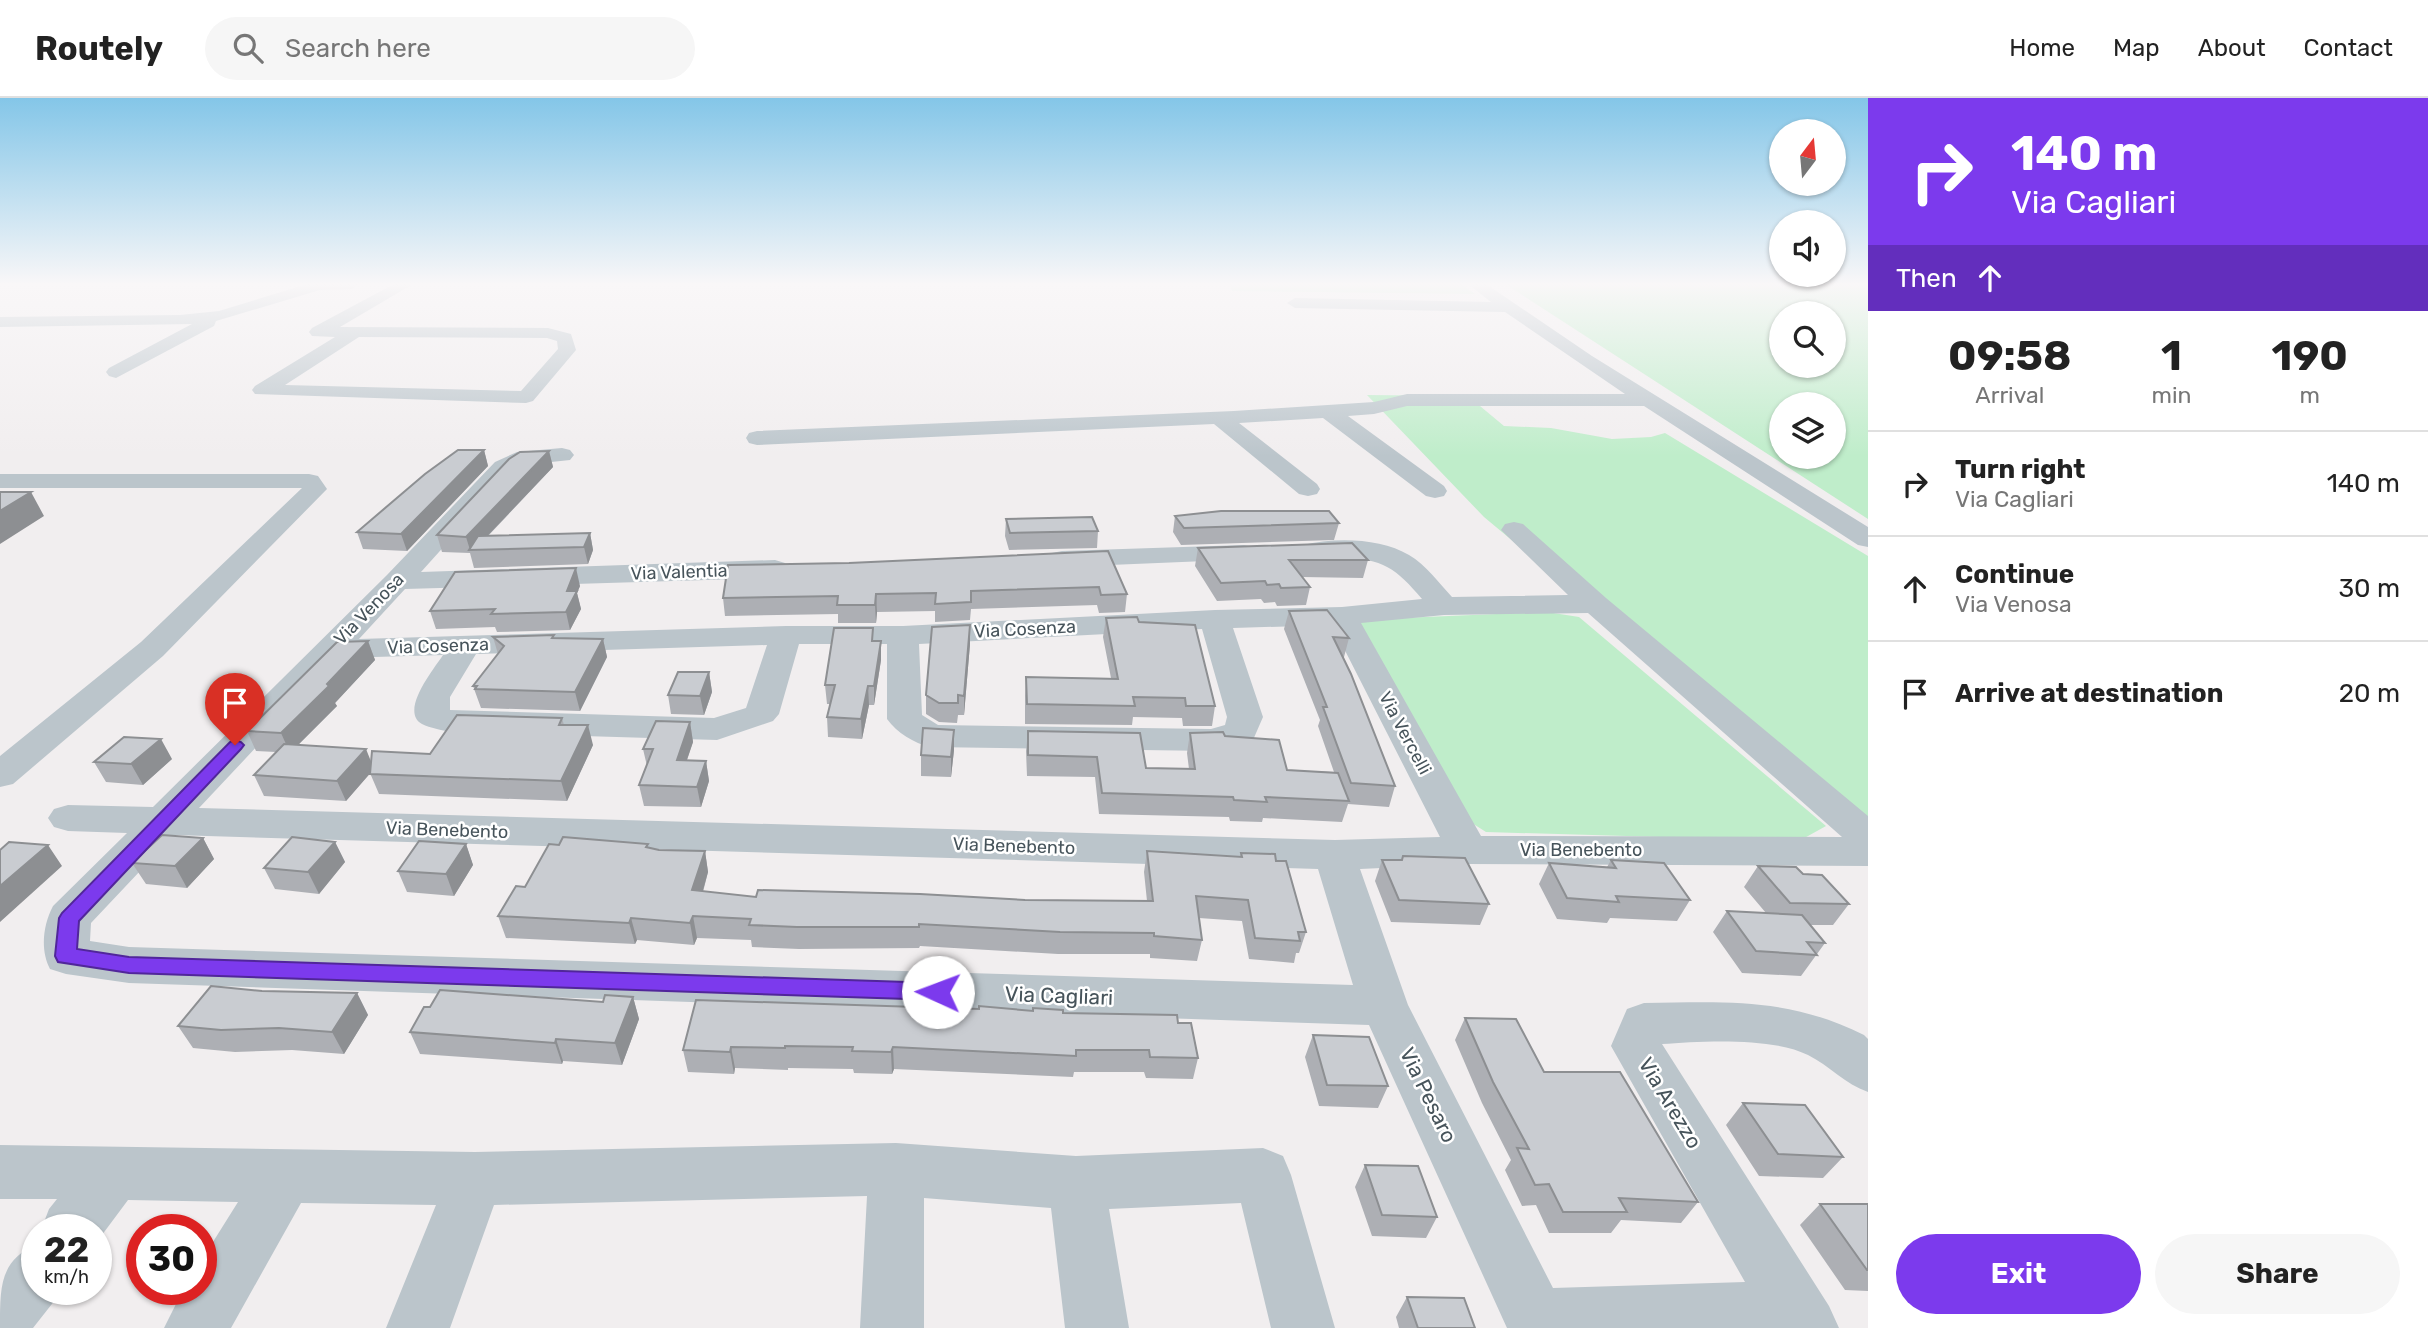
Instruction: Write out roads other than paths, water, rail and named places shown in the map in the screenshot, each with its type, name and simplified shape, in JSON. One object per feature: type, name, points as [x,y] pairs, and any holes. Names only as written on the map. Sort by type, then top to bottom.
[{"type":"street","points":[[116,372],[173,341]]},
{"type":"street","points":[[341,341],[262,390],[526,397],[567,349],[566,341]]},
{"type":"street","points":[[1559,341],[1647,400],[1868,539]]},
{"type":"street","points":[[757,438],[1219,418],[1374,408],[1407,400],[1647,400]]},
{"type":"street","points":[[1328,411],[1436,491]]},
{"type":"street","points":[[1219,418],[1308,489]]},
{"type":"street","name":"Via Venosa","points":[[160,822],[397,581],[503,467],[517,459],[562,455]]},
{"type":"street","points":[[0,481],[309,481],[314,489],[152,649],[0,775]]},
{"type":"street","points":[[1514,530],[1595,604],[1868,838]]},
{"type":"street","points":[[1031,560],[1349,550],[1385,554],[1402,563],[1444,606]]},
{"type":"street","name":"Via Valentia","points":[[397,581],[797,568]]},
{"type":"street","name":"Via Cosenza","points":[[330,649],[786,635],[903,635],[1215,619],[1342,616],[1444,606],[1595,604]]},
{"type":"street","name":"Via Vercelli","points":[[1342,616],[1468,850]]},
{"type":"street","points":[[903,635],[905,719],[930,736],[1212,740],[1240,732],[1245,717],[1215,619]]},
{"type":"street","points":[[466,645],[433,697],[433,716],[450,721],[717,729],[761,714],[786,635]]},
{"type":"street","name":"Via Benebento","points":[[68,818],[1335,855],[1468,850],[1868,852]]},
{"type":"street","name":"Via Cagliari","points":[[160,822],[69,918],[66,956],[129,965],[1384,1006]]},
{"type":"street","name":"Via Pesaro","points":[[1335,855],[1384,1006],[1538,1324]]},
{"type":"street","name":"Via Arezzo","points":[[1802,1320],[1636,1046],[1644,1023],[1788,1025],[1823,1037],[1855,1055],[1868,1070]]},
{"type":"street","points":[[892,1328],[896,1169]]},
{"type":"street","points":[[0,1172],[475,1179],[896,1169],[1076,1183],[1263,1175],[1303,1328]]},
{"type":"street","points":[[83,1214],[114,1174]]},
{"type":"street","points":[[196,1328],[286,1176]]},
{"type":"street","points":[[418,1328],[475,1179]]},
{"type":"street","points":[[1076,1183],[1097,1328]]},
{"type":"street","points":[[0,1320],[21,1293]]},
{"type":"street","name":"Via Arezzo","points":[[1538,1324],[1802,1320]]}]
